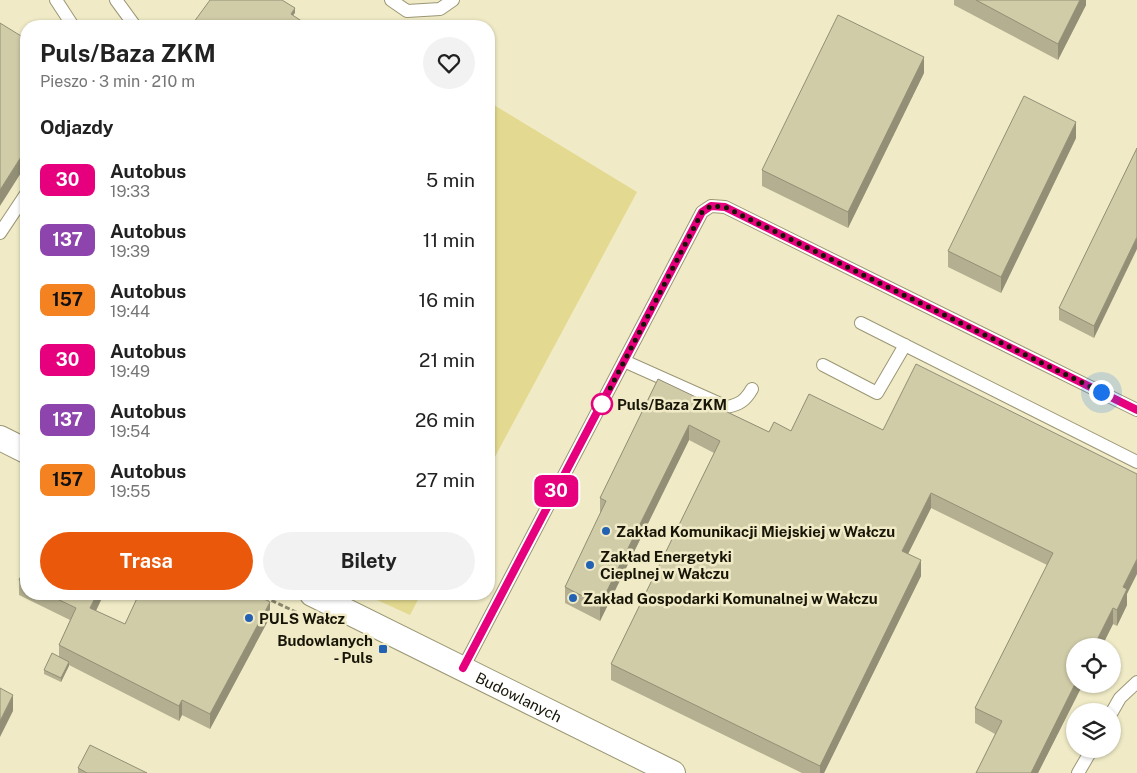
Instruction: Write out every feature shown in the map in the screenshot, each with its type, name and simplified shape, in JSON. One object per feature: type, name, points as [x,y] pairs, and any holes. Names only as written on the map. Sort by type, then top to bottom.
[{"type":"street","points":[[0,438],[20,448]]},
{"type":"street","name":"Budowlanych","points":[[324,600],[673,773]]},
{"type":"lane","points":[[56,0],[69,20]]},
{"type":"lane","points":[[116,0],[131,20]]},
{"type":"lane","points":[[391,0],[407,11],[440,9],[453,0]]},
{"type":"lane","points":[[0,234],[20,203]]},
{"type":"lane","points":[[463,668],[702,212],[711,206],[725,207],[1137,410]]},
{"type":"lane","points":[[861,323],[1137,462]]},
{"type":"lane","points":[[823,365],[877,393],[905,345]]},
{"type":"lane","points":[[624,361],[727,407],[737,405],[746,399],[752,389]]},
{"type":"lane","points":[[1117,703],[1137,682]]},
{"type":"lane","points":[[1078,773],[1087,758]]},
{"type":"shaded area","points":[[495,106],[637,192],[495,457]]},
{"type":"shaded area","points":[[377,600],[418,600],[410,615]]},
{"type":"building","points":[[210,0],[282,0],[295,8],[291,14],[300,20],[195,20]]},
{"type":"building","points":[[976,0],[1080,0],[1058,44]]},
{"type":"building","points":[[838,15],[924,57],[848,212],[762,170]]},
{"type":"building","points":[[0,23],[20,35],[20,158],[0,190]]},
{"type":"building","points":[[1024,96],[1076,122],[1001,277],[948,251]]},
{"type":"building","points":[[1137,148],[1137,237],[1094,326],[1059,308]]},
{"type":"building","points":[[916,364],[1137,474],[1137,559],[1123,587],[1127,589],[1117,610],[1113,608],[1098,638],[1066,638],[1066,693],[1071,693],[1031,773],[976,773],[1002,721],[975,708],[1053,553],[931,493],[902,551],[921,560],[820,766],[611,664],[720,441],[689,425],[600,605],[565,587],[606,501],[600,498],[658,379],[769,432],[774,422],[791,431],[809,394],[883,430]]},
{"type":"building","points":[[59,600],[94,600],[90,608],[125,624],[136,600],[266,600],[270,602],[210,714],[182,700],[179,706],[59,645],[76,608]]},
{"type":"building","points":[[52,653],[69,662],[61,678],[44,670]]},
{"type":"building","points":[[0,688],[13,695],[0,721]]},
{"type":"building","points":[[90,745],[147,773],[87,773],[78,768]]},
{"type":"bus line","name":"30","points":[[463,668],[702,212],[711,206],[725,207],[1137,410]]},
{"type":"place","name":"Puls/Baza ZKM","points":[[602,404]]},
{"type":"place","name":"Zakład Komunikacji Miejskiej w Wałczu","points":[[606,531]]},
{"type":"place","name":"Zakład Energetyki Cieplnej w Wałczu","points":[[590,565]]},
{"type":"place","name":"Zakład Gospodarki Komunalnej w Wałczu","points":[[573,598]]},
{"type":"place","name":"PULS Wałcz","points":[[249,618]]},
{"type":"place","name":"Budowlanych - Puls","points":[[383,649]]},
{"type":"route","points":[[602,404],[702,212],[711,206],[725,207],[1101,392]]}]
